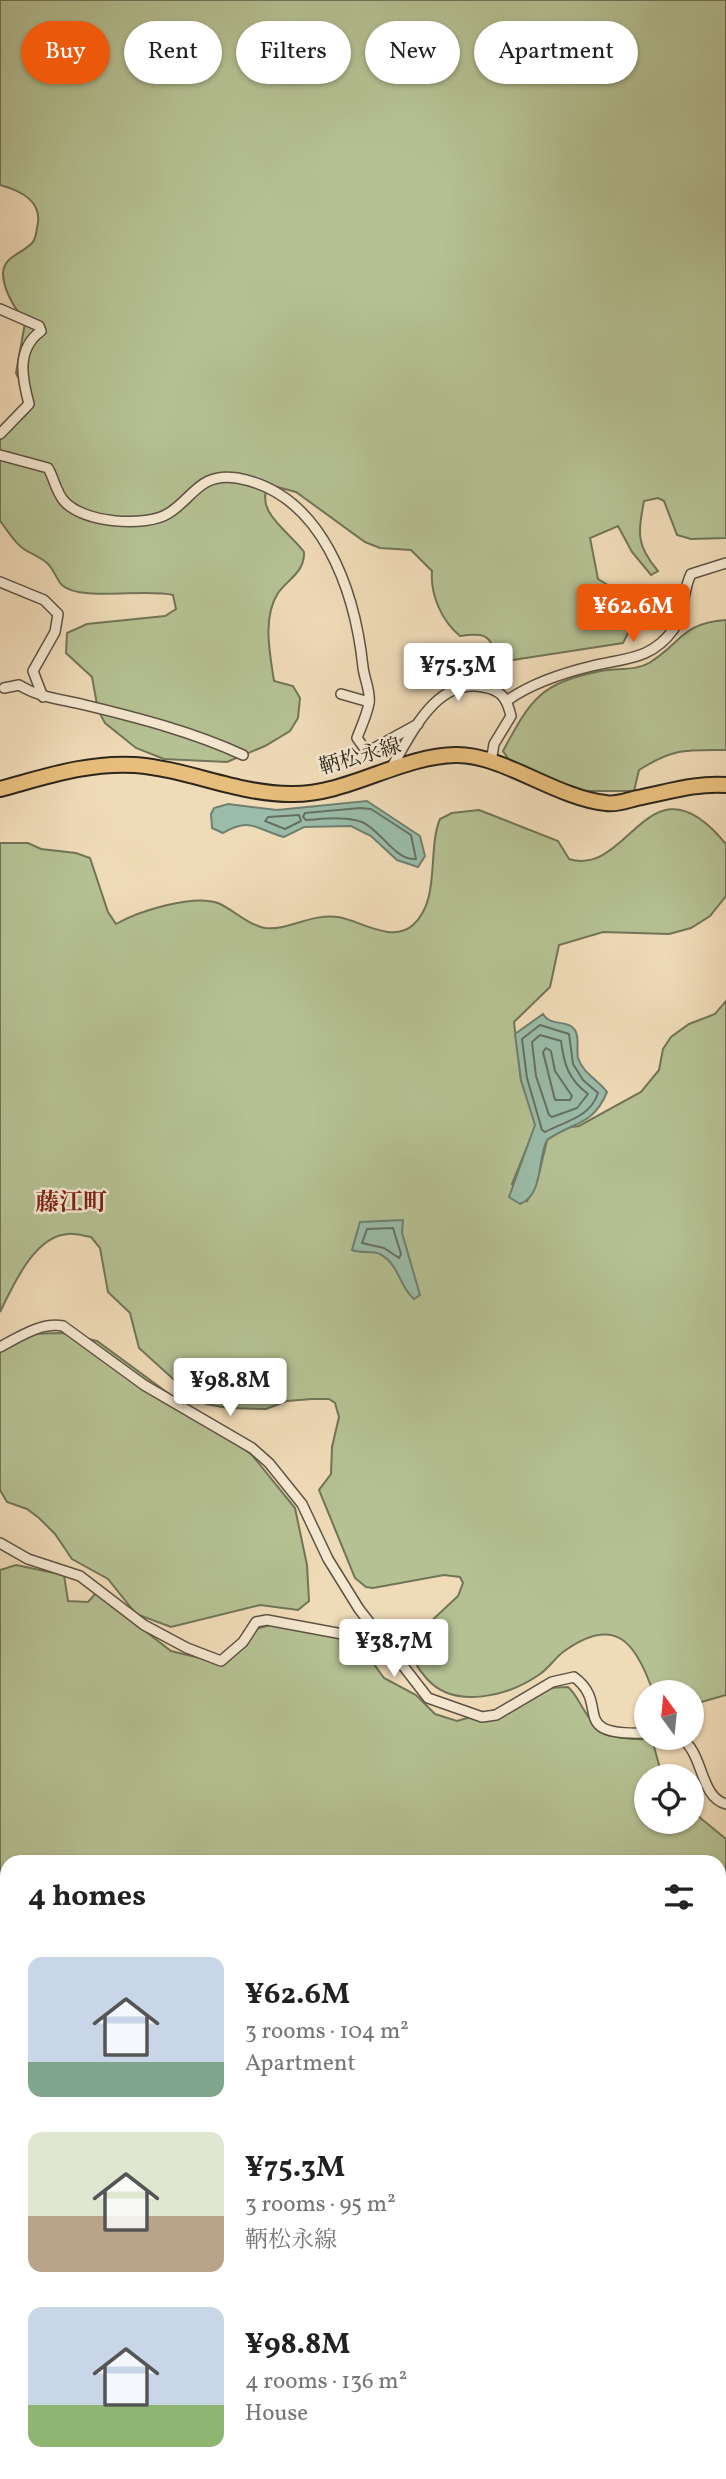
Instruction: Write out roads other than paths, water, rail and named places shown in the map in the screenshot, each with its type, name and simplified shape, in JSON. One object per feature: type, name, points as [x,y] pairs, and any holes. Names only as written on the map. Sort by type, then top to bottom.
[{"type":"main road","name":"鞆松永線","points":[[0,789],[62,771],[101,764],[138,765],[247,790],[293,794],[344,786],[433,757],[458,755],[481,758],[578,799],[610,804],[702,784],[726,785]]},
{"type":"street","points":[[0,309],[39,326],[41,331],[32,337],[23,361],[23,383],[29,404],[0,434]]},
{"type":"street","points":[[0,455],[48,468],[59,494],[73,509],[112,522],[169,513],[201,484],[225,478],[238,478],[285,495],[300,509],[346,583],[357,621],[369,702],[357,738],[362,749],[367,752],[418,724]]},
{"type":"street","points":[[508,700],[522,690],[566,673],[643,657],[657,648],[674,629],[680,616],[684,588],[691,574],[726,563]]},
{"type":"street","points":[[0,582],[44,600],[58,614],[55,632],[33,671],[43,697]]},
{"type":"street","points":[[4,688],[19,685],[43,697],[83,704],[206,738],[243,755]]},
{"type":"street","points":[[390,770],[418,724],[450,690],[470,685],[491,688],[508,700],[511,716],[495,744],[492,756],[481,758]]},
{"type":"street","points":[[341,694],[369,702]]},
{"type":"street","points":[[0,1347],[33,1330],[53,1325],[63,1326],[144,1385],[252,1448],[287,1482],[302,1504],[328,1559],[380,1641],[428,1698],[474,1716],[496,1715],[552,1682],[574,1677],[582,1683],[598,1726],[612,1733],[634,1733]]},
{"type":"street","points":[[0,1543],[28,1559],[80,1576],[144,1625],[187,1648],[221,1661],[230,1656],[256,1622],[267,1620],[380,1641]]},
{"type":"street","points":[[692,1750],[712,1794],[718,1802],[726,1804]]},
{"type":"water","points":[[367,801],[420,836],[425,856],[418,867],[397,860],[371,836],[351,826],[304,827],[284,837],[247,825],[223,833],[212,828],[211,814],[214,808],[228,804],[277,810]]},
{"type":"water","points":[[543,1014],[550,1020],[575,1030],[580,1063],[607,1092],[602,1103],[589,1117],[547,1140],[533,1192],[520,1204],[509,1197],[535,1125],[521,1080],[515,1034]]},
{"type":"water","points":[[403,1220],[402,1233],[420,1295],[414,1299],[387,1259],[377,1253],[352,1250],[360,1222]]},
{"type":"district","name":"藤江町","points":[[71,1202]]}]
